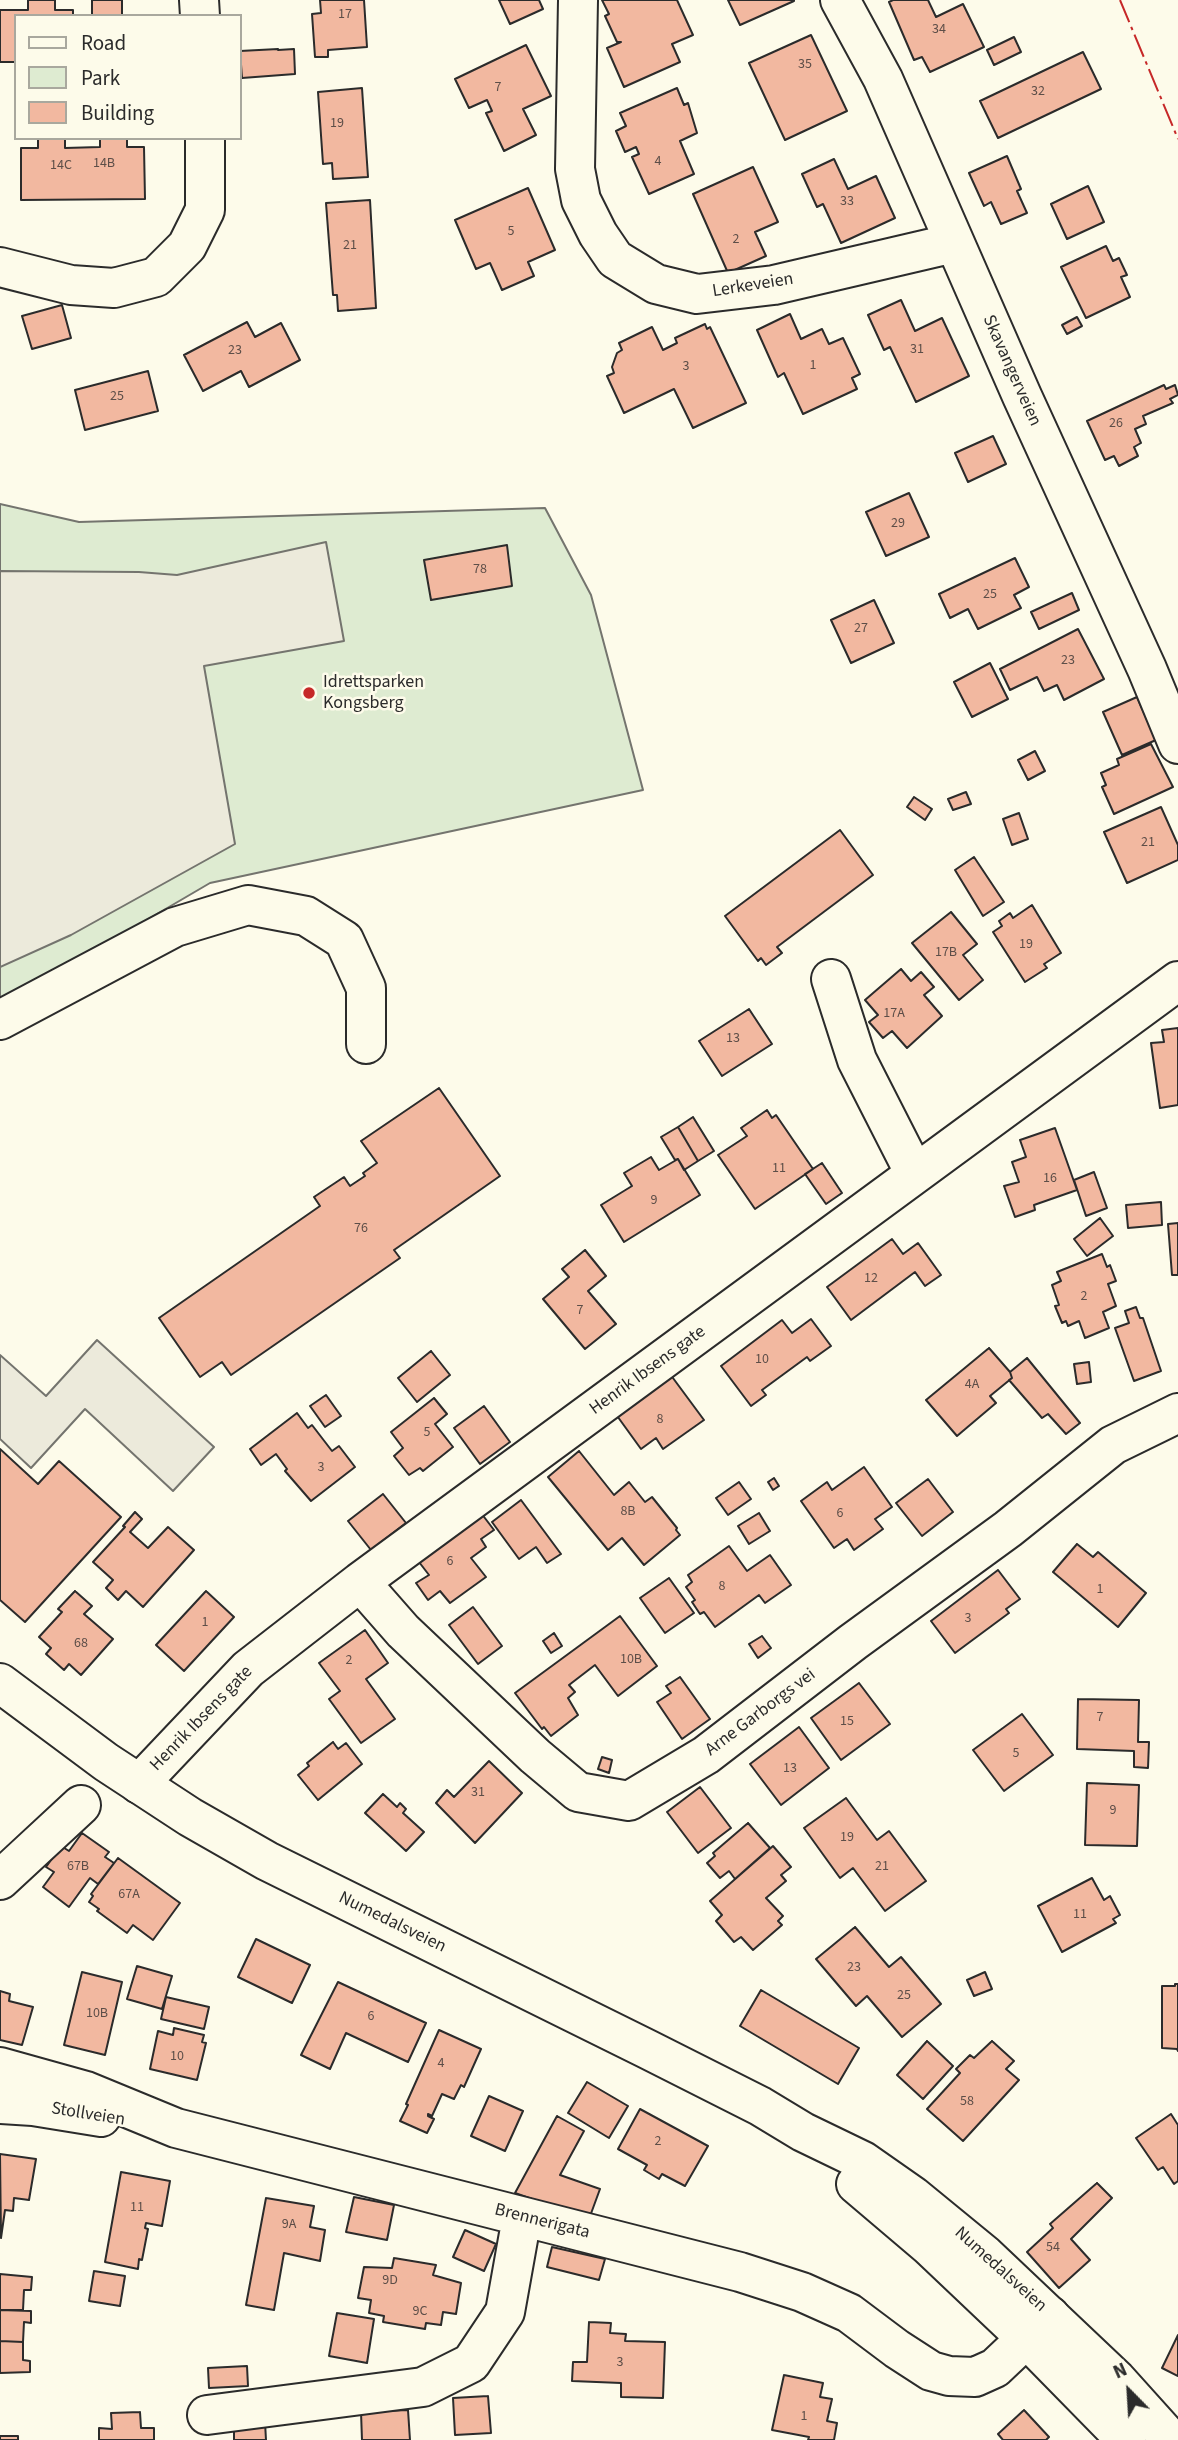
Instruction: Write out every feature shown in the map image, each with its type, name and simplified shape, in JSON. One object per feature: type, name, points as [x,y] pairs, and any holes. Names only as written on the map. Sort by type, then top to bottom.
[{"type":"street","name":"Lerkeveien","points":[[578,0],[575,169],[581,200],[597,234],[615,259],[656,284],[697,294],[774,285],[954,243]]},
{"type":"street","name":"Skavangerveien","points":[[840,0],[883,79],[1178,744]]},
{"type":"street","points":[[0,267],[71,285],[114,288],[156,277],[187,246],[205,210],[205,140]]},
{"type":"street","points":[[0,1020],[176,926],[248,905],[306,916],[344,940],[366,988],[366,1044]]},
{"type":"street","points":[[831,979],[857,1060],[914,1172]]},
{"type":"street","name":"Henrik Ibsens gate","points":[[139,1784],[248,1670],[360,1582],[914,1172],[1178,981]]},
{"type":"street","name":"Arne Garborgs vei","points":[[360,1582],[403,1631],[578,1793],[629,1801],[706,1755],[853,1642],[1009,1529],[1114,1445],[1178,1413]]},
{"type":"street","name":"Numedalsveien","points":[[0,1683],[139,1784],[267,1861],[647,2049],[863,2161],[913,2196],[985,2255],[1126,2440]]},
{"type":"street","points":[[0,1880],[81,1805]]},
{"type":"street","name":"Brennerigata","points":[[0,2067],[86,2091],[176,2128],[740,2272],[802,2292],[849,2313],[897,2350],[931,2371],[949,2376],[975,2377],[995,2368],[1038,2327]]},
{"type":"street","name":"Stollveien","points":[[0,2104],[33,2106],[176,2128]]},
{"type":"street","points":[[208,2415],[423,2387],[471,2364],[505,2312],[522,2217]]},
{"type":"street","name":"Numedalsveien","points":[[1038,2327],[1116,2379],[1171,2440]]},
{"type":"green space","name":"Idrettsparken Kongsberg","points":[[0,504],[79,522],[545,508],[591,595],[643,790],[210,883],[0,1006]]},
{"type":"shaded area","points":[[326,542],[344,641],[204,666],[235,844],[71,935],[0,967],[0,571],[139,572],[177,575]]},
{"type":"shaded area","points":[[97,1340],[214,1447],[173,1491],[85,1409],[31,1468],[0,1439],[0,1355],[46,1396]]},
{"type":"building","points":[[28,0],[55,0],[55,10],[73,10],[73,14],[14,14],[14,62],[0,62],[0,10],[28,10]]},
{"type":"building","points":[[92,0],[122,0],[122,14],[92,14]]},
{"type":"building","points":[[320,0],[364,0],[367,47],[328,50],[328,57],[315,57],[312,14],[321,13]]},
{"type":"building","points":[[499,0],[539,0],[543,9],[510,24]]},
{"type":"building","points":[[602,0],[677,0],[693,35],[672,44],[680,62],[624,87],[607,48],[621,42],[617,42],[605,16],[609,14]]},
{"type":"building","points":[[728,0],[794,0],[794,1],[740,25]]},
{"type":"building","points":[[928,0],[936,17],[963,4],[984,47],[930,72],[922,57],[914,60],[889,2]]},
{"type":"building","points":[[811,35],[847,111],[785,140],[749,63]]},
{"type":"building","points":[[1014,37],[1021,52],[994,65],[987,50]]},
{"type":"building","points":[[526,45],[551,96],[523,109],[536,135],[504,151],[486,113],[492,111],[487,100],[469,108],[455,79]]},
{"type":"building","points":[[294,49],[295,74],[242,78],[242,51]]},
{"type":"building","points":[[1083,52],[1101,89],[998,138],[980,101]]},
{"type":"building","points":[[362,88],[368,177],[333,179],[332,163],[323,164],[318,92]]},
{"type":"building","points":[[677,88],[684,105],[688,103],[697,133],[680,141],[694,174],[649,194],[632,157],[639,154],[636,147],[625,152],[616,131],[626,126],[620,113]]},
{"type":"building","points":[[38,140],[65,140],[65,148],[100,147],[100,140],[127,140],[127,147],[144,147],[145,199],[21,200],[21,148],[38,148]]},
{"type":"building","points":[[1007,156],[1021,189],[1017,191],[1027,213],[1001,224],[991,202],[984,206],[969,173]]},
{"type":"building","points":[[834,159],[848,189],[876,176],[895,218],[841,243],[823,204],[817,207],[802,174]]},
{"type":"building","points":[[753,167],[778,222],[755,232],[766,256],[728,273],[693,194]]},
{"type":"building","points":[[1088,186],[1104,222],[1067,239],[1051,204]]},
{"type":"building","points":[[528,188],[555,250],[528,262],[534,276],[502,290],[490,263],[476,269],[455,220]]},
{"type":"building","points":[[370,200],[376,308],[338,311],[337,295],[333,295],[326,203]]},
{"type":"building","points":[[1106,246],[1113,261],[1119,258],[1127,275],[1121,277],[1130,297],[1086,318],[1061,267]]},
{"type":"building","points":[[901,300],[915,331],[942,318],[969,376],[916,402],[890,347],[884,350],[868,315]]},
{"type":"building","points":[[62,305],[71,338],[32,349],[22,316]]},
{"type":"building","points":[[790,314],[801,339],[822,329],[829,344],[843,338],[860,374],[852,378],[857,389],[803,414],[784,373],[778,377],[757,330]]},
{"type":"building","points":[[1077,317],[1082,326],[1067,334],[1062,325]]},
{"type":"building","points":[[247,322],[255,337],[281,323],[300,360],[249,387],[241,371],[203,391],[184,355]]},
{"type":"building","points":[[705,324],[707,329],[710,327],[746,403],[693,428],[674,389],[624,413],[607,376],[614,373],[612,367],[617,353],[622,350],[619,343],[652,327],[663,350],[677,343],[675,338]]},
{"type":"building","points":[[148,371],[158,411],[85,430],[75,390]]},
{"type":"building","points":[[1164,385],[1166,389],[1175,385],[1178,395],[1170,399],[1173,403],[1143,416],[1146,424],[1135,429],[1141,443],[1134,447],[1138,456],[1119,466],[1114,456],[1105,460],[1087,421]]},
{"type":"building","points":[[993,436],[1006,464],[968,482],[955,453]]},
{"type":"building","points":[[909,493],[929,537],[886,556],[866,512]]},
{"type":"building","points":[[507,545],[512,586],[431,600],[424,560]]},
{"type":"building","points":[[1015,558],[1029,587],[1014,595],[1021,608],[978,629],[968,609],[950,618],[939,594]]},
{"type":"building","points":[[1072,593],[1079,610],[1039,629],[1031,612]]},
{"type":"building","points":[[874,600],[894,643],[851,663],[831,620]]},
{"type":"building","points":[[1078,629],[1104,679],[1064,700],[1057,685],[1044,691],[1037,677],[1010,690],[1000,669]]},
{"type":"building","points":[[990,663],[1008,699],[972,717],[954,682]]},
{"type":"building","points":[[1137,697],[1156,740],[1122,755],[1103,712]]},
{"type":"building","points":[[1151,744],[1173,787],[1114,814],[1102,787],[1106,785],[1101,773],[1119,765],[1117,759]]},
{"type":"building","points":[[1035,751],[1045,771],[1028,780],[1018,760]]},
{"type":"building","points":[[966,792],[971,804],[953,810],[948,799]]},
{"type":"building","points":[[914,797],[932,809],[925,820],[907,807]]},
{"type":"building","points":[[1161,807],[1178,845],[1178,860],[1127,883],[1104,832]]},
{"type":"building","points":[[1019,813],[1028,839],[1012,845],[1003,819]]},
{"type":"building","points":[[840,830],[873,875],[777,947],[782,953],[766,965],[761,958],[758,961],[725,916]]},
{"type":"building","points":[[974,857],[1004,902],[983,916],[955,870]]},
{"type":"building","points":[[1032,905],[1061,953],[1044,964],[1047,968],[1025,982],[993,932],[1002,926],[999,921],[1010,913],[1013,918]]},
{"type":"building","points":[[951,912],[977,944],[963,955],[983,980],[959,1000],[912,943]]},
{"type":"building","points":[[901,969],[911,981],[921,972],[934,987],[924,995],[942,1016],[907,1048],[892,1031],[883,1038],[869,1022],[878,1015],[865,1000]]},
{"type":"building","points":[[749,1009],[772,1044],[722,1076],[699,1041]]},
{"type":"building","points":[[1178,1028],[1178,1105],[1160,1108],[1151,1043],[1164,1042],[1162,1030]]},
{"type":"building","points":[[439,1088],[500,1176],[394,1250],[400,1258],[231,1375],[222,1362],[200,1377],[159,1318],[320,1206],[314,1197],[344,1177],[350,1186],[365,1176],[363,1173],[377,1163],[361,1141]]},
{"type":"building","points":[[767,1110],[772,1118],[776,1115],[813,1169],[755,1209],[718,1155],[747,1136],[741,1128]]},
{"type":"building","points":[[693,1117],[714,1151],[698,1161],[678,1127]]},
{"type":"building","points":[[678,1127],[698,1161],[684,1170],[661,1137]]},
{"type":"building","points":[[1055,1128],[1077,1190],[1034,1205],[1035,1210],[1015,1217],[1004,1186],[1019,1182],[1012,1162],[1026,1157],[1020,1140]]},
{"type":"building","points":[[651,1157],[659,1170],[678,1159],[700,1195],[624,1242],[601,1205],[632,1186],[624,1173]]},
{"type":"building","points":[[822,1163],[842,1193],[826,1204],[805,1174]]},
{"type":"building","points":[[1094,1172],[1107,1208],[1086,1216],[1074,1180]]},
{"type":"building","points":[[1161,1202],[1162,1225],[1128,1228],[1126,1205]]},
{"type":"building","points":[[1100,1218],[1113,1236],[1087,1256],[1074,1239]]},
{"type":"building","points":[[1178,1223],[1178,1275],[1172,1275],[1168,1224]]},
{"type":"building","points":[[892,1239],[903,1254],[918,1243],[941,1275],[925,1286],[915,1272],[851,1320],[827,1287]]},
{"type":"building","points":[[585,1250],[606,1276],[588,1291],[616,1324],[585,1349],[543,1299],[569,1277],[562,1269]]},
{"type":"building","points":[[1102,1254],[1116,1281],[1108,1284],[1116,1306],[1103,1312],[1109,1328],[1085,1338],[1079,1321],[1068,1326],[1066,1321],[1062,1323],[1055,1306],[1059,1305],[1052,1285],[1061,1281],[1057,1272]]},
{"type":"building","points":[[1136,1307],[1140,1318],[1143,1318],[1161,1371],[1134,1381],[1115,1328],[1129,1323],[1125,1311]]},
{"type":"building","points":[[811,1319],[831,1346],[810,1361],[807,1357],[762,1390],[766,1395],[751,1406],[721,1366],[782,1320],[792,1333]]},
{"type":"building","points":[[989,1348],[1012,1378],[990,1396],[996,1403],[957,1436],[926,1400]]},
{"type":"building","points":[[431,1351],[450,1375],[417,1402],[398,1378]]},
{"type":"building","points":[[1027,1358],[1080,1423],[1066,1434],[1048,1414],[1042,1418],[1009,1380],[1012,1378],[1010,1372]]},
{"type":"building","points":[[1089,1362],[1091,1382],[1077,1384],[1074,1364]]},
{"type":"building","points":[[670,1374],[704,1420],[663,1449],[656,1438],[641,1449],[615,1413]]},
{"type":"building","points":[[326,1395],[341,1416],[325,1427],[310,1406]]},
{"type":"building","points":[[434,1398],[447,1414],[435,1424],[453,1447],[423,1471],[420,1468],[409,1475],[394,1456],[403,1448],[391,1432]]},
{"type":"building","points":[[484,1406],[510,1442],[480,1464],[454,1428]]},
{"type":"building","points":[[297,1413],[308,1428],[312,1425],[332,1451],[339,1446],[355,1467],[311,1501],[285,1471],[287,1469],[276,1454],[261,1465],[250,1449]]},
{"type":"building","points":[[0,1449],[38,1484],[59,1461],[121,1517],[25,1622],[0,1600]]},
{"type":"building","points":[[579,1451],[614,1495],[629,1482],[645,1502],[652,1497],[680,1535],[644,1565],[622,1538],[608,1550],[548,1477]]},
{"type":"building","points":[[864,1467],[892,1507],[875,1519],[883,1529],[854,1550],[847,1539],[834,1548],[801,1501],[827,1482],[832,1490]]},
{"type":"building","points":[[774,1478],[779,1486],[773,1490],[768,1482]]},
{"type":"building","points":[[928,1479],[953,1512],[922,1536],[896,1503]]},
{"type":"building","points":[[739,1482],[751,1499],[728,1515],[716,1498]]},
{"type":"building","points":[[383,1494],[406,1523],[371,1550],[348,1521]]},
{"type":"building","points":[[521,1500],[561,1554],[547,1563],[536,1547],[519,1559],[492,1522]]},
{"type":"building","points":[[478,1509],[494,1530],[481,1539],[486,1547],[471,1558],[486,1577],[450,1603],[440,1591],[428,1600],[416,1583],[429,1575],[419,1562],[446,1543],[440,1536]]},
{"type":"building","points":[[135,1512],[142,1519],[130,1532],[148,1548],[168,1527],[194,1550],[143,1607],[126,1591],[118,1600],[106,1588],[113,1580],[93,1562]]},
{"type":"building","points":[[759,1513],[770,1531],[749,1544],[738,1526]]},
{"type":"building","points":[[1077,1544],[1093,1557],[1098,1552],[1146,1593],[1118,1627],[1053,1572]]},
{"type":"building","points":[[729,1546],[747,1571],[770,1555],[791,1585],[765,1603],[759,1595],[715,1627],[704,1612],[700,1614],[692,1602],[695,1600],[686,1587],[692,1582],[688,1575]]},
{"type":"building","points":[[998,1570],[1020,1599],[1006,1609],[1009,1613],[955,1653],[931,1621]]},
{"type":"building","points":[[669,1578],[694,1613],[665,1633],[640,1598]]},
{"type":"building","points":[[75,1591],[92,1606],[84,1614],[113,1639],[81,1675],[69,1664],[64,1670],[46,1654],[51,1648],[39,1637],[62,1612],[58,1609]]},
{"type":"building","points":[[206,1591],[234,1617],[184,1671],[156,1645]]},
{"type":"building","points":[[473,1607],[502,1646],[478,1664],[449,1625]]},
{"type":"building","points":[[620,1616],[657,1666],[618,1696],[595,1665],[569,1685],[575,1692],[568,1698],[578,1715],[551,1736],[544,1727],[542,1729],[515,1693]]},
{"type":"building","points":[[365,1630],[388,1663],[366,1679],[395,1719],[361,1743],[329,1699],[340,1691],[319,1663]]},
{"type":"building","points":[[554,1633],[562,1646],[551,1653],[543,1641]]},
{"type":"building","points":[[762,1636],[771,1648],[758,1658],[749,1644]]},
{"type":"building","points":[[680,1677],[710,1719],[682,1739],[657,1702],[671,1693],[666,1686]]},
{"type":"building","points":[[859,1683],[890,1724],[841,1760],[811,1718]]},
{"type":"building","points":[[1078,1699],[1139,1700],[1138,1742],[1149,1742],[1148,1768],[1134,1767],[1134,1751],[1077,1749]]},
{"type":"building","points":[[1022,1714],[1053,1755],[1004,1791],[973,1750]]},
{"type":"building","points":[[799,1727],[829,1768],[781,1805],[750,1764]]},
{"type":"building","points":[[333,1742],[338,1749],[346,1743],[362,1764],[318,1800],[298,1775],[309,1766],[307,1763]]},
{"type":"building","points":[[602,1757],[612,1760],[609,1773],[598,1769]]},
{"type":"building","points":[[489,1761],[522,1793],[475,1843],[436,1803],[447,1790],[454,1797]]},
{"type":"building","points":[[1087,1783],[1139,1785],[1137,1846],[1085,1845]]},
{"type":"building","points":[[700,1787],[731,1828],[698,1853],[667,1812]]},
{"type":"building","points":[[383,1794],[397,1807],[400,1803],[406,1809],[403,1813],[424,1832],[406,1851],[365,1813]]},
{"type":"building","points":[[846,1798],[877,1840],[889,1831],[926,1881],[885,1911],[853,1868],[840,1878],[804,1828]]},
{"type":"building","points":[[748,1823],[770,1848],[735,1879],[729,1871],[720,1878],[707,1863],[715,1856],[713,1853]]},
{"type":"building","points":[[82,1833],[109,1852],[105,1857],[114,1863],[98,1884],[90,1878],[69,1907],[43,1887],[54,1872],[46,1867],[61,1846],[69,1851]]},
{"type":"building","points":[[773,1846],[791,1867],[781,1875],[786,1881],[766,1898],[783,1916],[778,1921],[782,1925],[753,1950],[741,1937],[734,1942],[716,1921],[722,1915],[710,1901]]},
{"type":"building","points":[[118,1858],[180,1903],[153,1940],[133,1925],[127,1933],[89,1902],[93,1896],[91,1894]]},
{"type":"building","points":[[1092,1878],[1104,1900],[1110,1896],[1120,1915],[1113,1919],[1116,1923],[1062,1952],[1038,1906]]},
{"type":"building","points":[[855,1927],[889,1967],[901,1957],[941,2004],[902,2037],[867,1996],[856,2006],[816,1959]]},
{"type":"building","points":[[256,1939],[310,1965],[292,2003],[238,1977]]},
{"type":"building","points":[[137,1966],[172,1976],[162,2009],[127,1999]]},
{"type":"building","points":[[82,1972],[122,1982],[105,2055],[64,2045]]},
{"type":"building","points":[[985,1972],[992,1989],[974,1996],[967,1980]]},
{"type":"building","points":[[338,1982],[426,2023],[408,2062],[346,2033],[330,2069],[301,2055]]},
{"type":"building","points":[[1178,1984],[1178,2051],[1162,2048],[1162,1986]]},
{"type":"building","points":[[761,1990],[859,2048],[838,2084],[740,2026]]},
{"type":"building","points":[[0,1991],[10,1994],[9,2001],[33,2007],[22,2045],[0,2040]]},
{"type":"building","points":[[166,1997],[209,2007],[204,2029],[161,2019]]},
{"type":"building","points":[[174,2028],[204,2035],[202,2042],[206,2043],[197,2080],[150,2069],[158,2031],[173,2035]]},
{"type":"building","points":[[439,2030],[481,2049],[464,2087],[461,2085],[454,2099],[442,2094],[432,2116],[428,2114],[434,2119],[427,2133],[400,2121]]},
{"type":"building","points":[[927,2041],[953,2066],[923,2099],[897,2075]]},
{"type":"building","points":[[992,2041],[1014,2061],[1006,2069],[1019,2080],[963,2141],[927,2109],[960,2073],[956,2069],[970,2055],[974,2058]]},
{"type":"building","points":[[587,2082],[628,2106],[609,2138],[568,2113]]},
{"type":"building","points":[[489,2096],[523,2111],[505,2151],[471,2136]]},
{"type":"building","points":[[640,2109],[708,2146],[685,2186],[662,2174],[659,2179],[644,2170],[647,2165],[618,2149]]},
{"type":"building","points":[[1171,2114],[1178,2125],[1178,2181],[1174,2184],[1163,2167],[1158,2170],[1136,2138]]},
{"type":"building","points":[[557,2116],[584,2131],[560,2175],[600,2189],[589,2219],[515,2193]]},
{"type":"building","points":[[0,2154],[36,2159],[29,2200],[14,2198],[13,2211],[5,2210],[1,2238]]},
{"type":"building","points":[[121,2172],[170,2181],[162,2226],[146,2223],[145,2228],[148,2229],[138,2269],[105,2262]]},
{"type":"building","points":[[1097,2183],[1112,2198],[1071,2239],[1090,2260],[1059,2288],[1027,2252],[1053,2228],[1050,2224]]},
{"type":"building","points":[[354,2197],[394,2205],[387,2240],[346,2232]]},
{"type":"building","points":[[266,2198],[314,2206],[310,2227],[325,2230],[320,2261],[284,2253],[274,2310],[246,2305]]},
{"type":"building","points":[[465,2230],[496,2244],[484,2271],[453,2257]]},
{"type":"building","points":[[552,2247],[605,2259],[599,2280],[547,2267]]},
{"type":"building","points":[[394,2258],[436,2265],[433,2275],[461,2283],[456,2314],[443,2312],[441,2325],[426,2323],[425,2329],[383,2322],[384,2316],[369,2313],[371,2300],[358,2298],[364,2267],[392,2268]]},
{"type":"building","points":[[94,2271],[125,2276],[120,2306],[89,2301]]},
{"type":"building","points":[[0,2274],[32,2277],[31,2290],[24,2290],[23,2310],[0,2310]]},
{"type":"building","points":[[0,2310],[31,2311],[31,2323],[24,2322],[23,2342],[0,2341]]},
{"type":"building","points":[[337,2313],[374,2319],[367,2363],[329,2356]]},
{"type":"building","points":[[589,2322],[611,2323],[610,2333],[626,2334],[625,2341],[665,2342],[663,2398],[621,2397],[621,2383],[572,2381],[573,2362],[587,2362]]},
{"type":"building","points":[[1178,2335],[1178,2376],[1162,2368]]},
{"type":"building","points":[[0,2341],[23,2342],[23,2360],[30,2361],[30,2372],[0,2373]]},
{"type":"building","points":[[247,2366],[248,2386],[209,2388],[208,2368]]},
{"type":"building","points":[[784,2375],[823,2383],[820,2397],[832,2399],[827,2421],[837,2423],[834,2440],[808,2440],[809,2437],[772,2430]]},
{"type":"building","points":[[488,2396],[491,2433],[455,2435],[453,2398]]},
{"type":"building","points":[[408,2410],[410,2440],[362,2440],[361,2412]]},
{"type":"building","points":[[1024,2410],[1049,2437],[1046,2440],[1003,2440],[998,2434]]},
{"type":"building","points":[[140,2412],[141,2428],[154,2428],[154,2440],[99,2440],[99,2428],[112,2429],[111,2413]]},
{"type":"building","points":[[265,2422],[266,2440],[234,2440],[234,2424]]},
{"type":"building","points":[[0,2436],[18,2436],[18,2440],[0,2440]]},
{"type":"power","points":[[1120,0],[1178,139]]},
{"type":"place","name":"Idrettsparken Kongsberg","points":[[309,693]]}]
